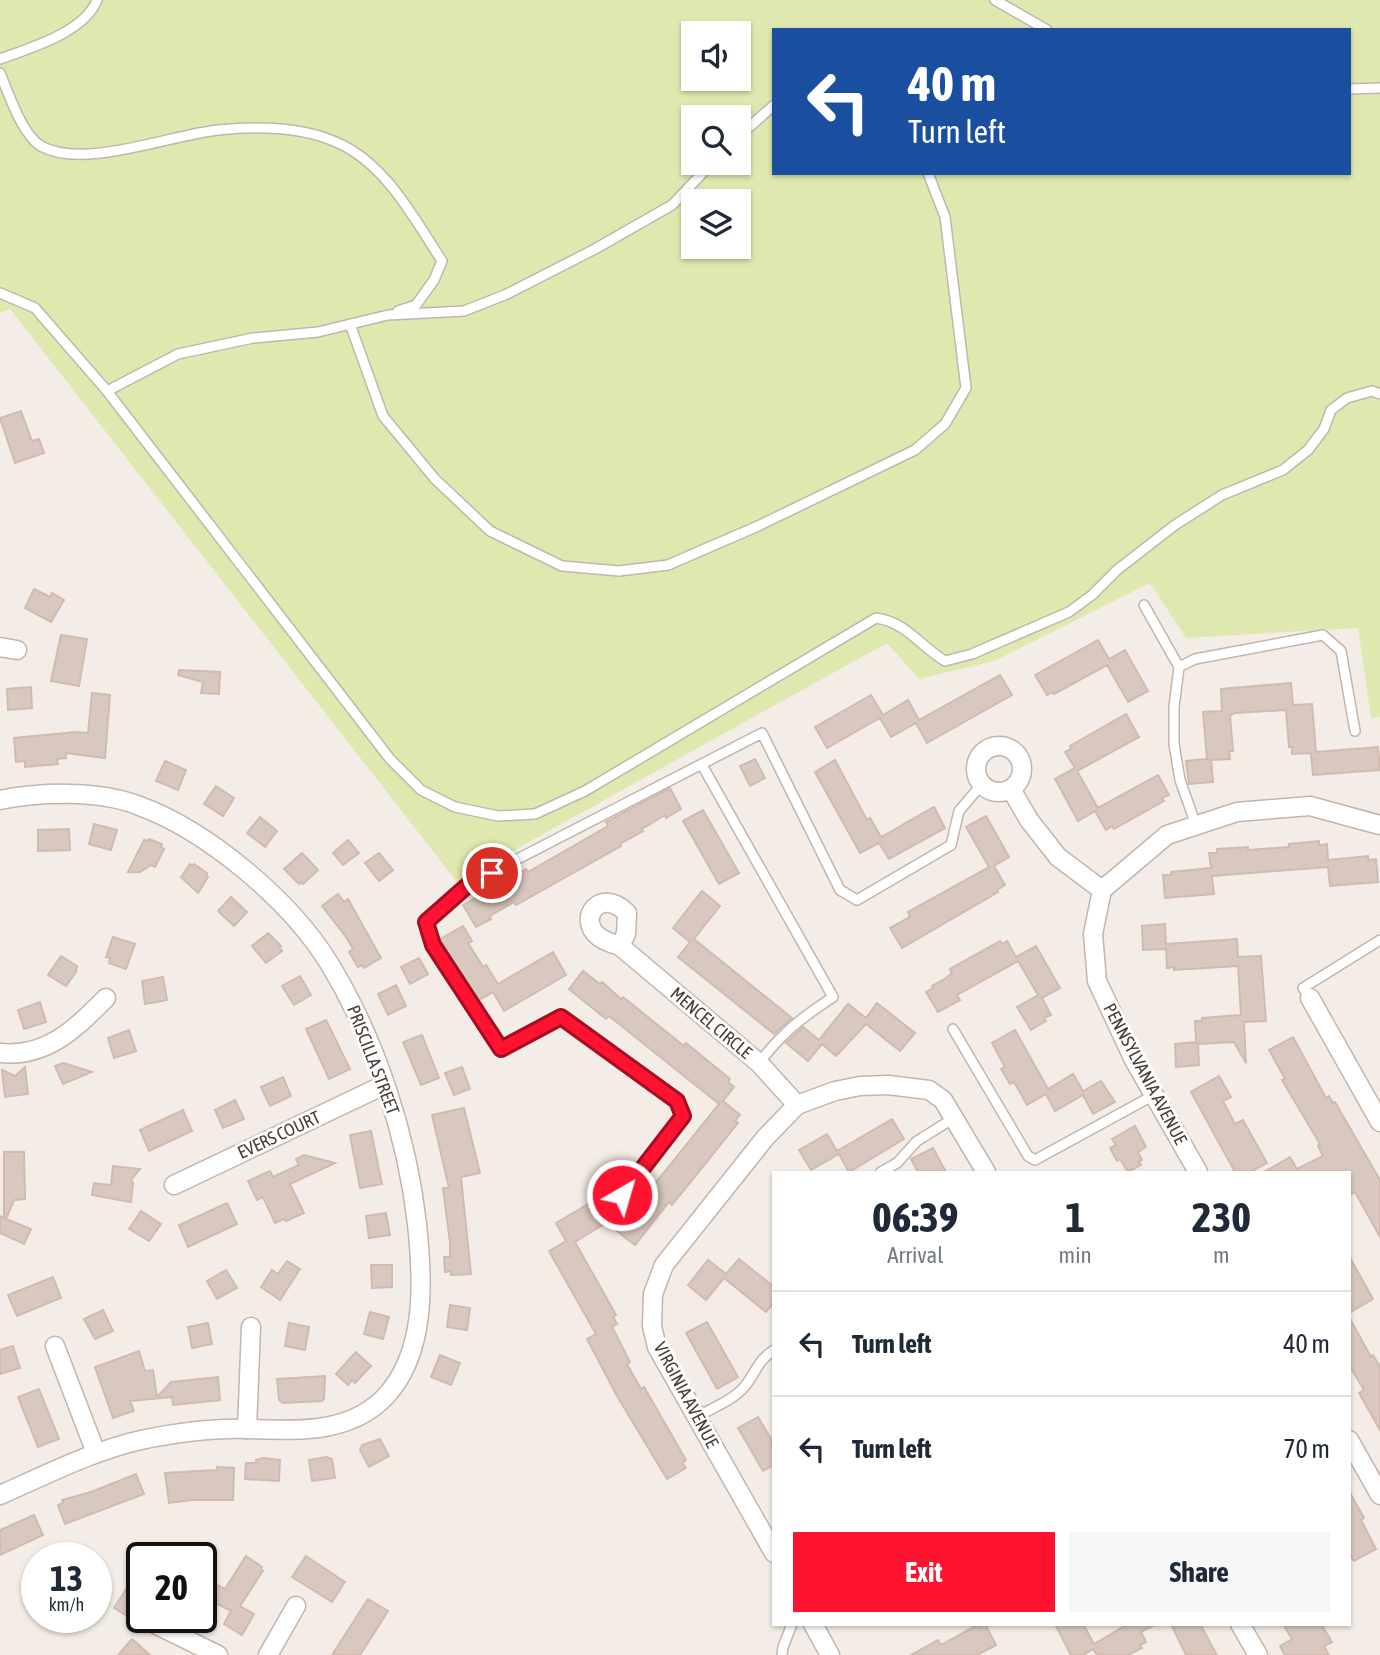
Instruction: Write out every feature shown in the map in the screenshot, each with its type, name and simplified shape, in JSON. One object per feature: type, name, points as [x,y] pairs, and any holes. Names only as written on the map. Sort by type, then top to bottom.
[{"type":"street","points":[[996,746],[1006,747],[1020,758],[1022,775],[1011,789],[993,791],[982,784],[976,772],[981,754],[996,746]]},
{"type":"street","points":[[1011,789],[1029,820],[1058,857],[1102,890],[1167,835],[1237,812],[1310,806],[1380,825]]},
{"type":"street","name":"PRISCILLA STREET","points":[[0,800],[25,795],[59,794],[136,804],[177,824],[222,851],[275,897],[308,934],[328,962],[353,1006],[401,1134],[412,1179],[419,1243],[420,1298],[416,1337],[407,1362],[384,1397],[355,1418],[317,1429],[194,1431],[138,1441],[96,1453],[0,1495]]},
{"type":"street","name":"PENNSYLVANIA AVENUE","points":[[1102,890],[1093,934],[1097,981],[1134,1060],[1197,1171]]},
{"type":"street","name":"MENCEL CIRCLE","points":[[620,946],[759,1063],[797,1105]]},
{"type":"street","points":[[0,1053],[24,1052],[56,1042],[70,1033],[106,998]]},
{"type":"street","points":[[1310,998],[1380,1122]]},
{"type":"street","name":"EVERS COURT","points":[[174,1185],[384,1085]]},
{"type":"street","points":[[797,1105],[835,1091],[860,1086],[902,1086],[929,1090],[943,1100],[955,1117],[985,1171]]},
{"type":"street","name":"VIRGINIA AVENUE","points":[[772,1549],[657,1347],[652,1326],[653,1294],[664,1265],[765,1138],[797,1105]]},
{"type":"street","points":[[247,1429],[251,1327]]},
{"type":"street","points":[[55,1346],[96,1453]]},
{"type":"street","points":[[1351,1444],[1380,1495]]},
{"type":"street","points":[[268,1655],[296,1606]]},
{"type":"street","points":[[814,1626],[830,1655]]},
{"type":"street","points":[[1241,1626],[1258,1655]]},
{"type":"street","points":[[173,1633],[218,1655]]},
{"type":"lane","points":[[0,59],[60,36],[94,9],[97,0]]},
{"type":"lane","points":[[995,0],[1044,28]]},
{"type":"lane","points":[[0,72],[19,118],[38,145],[59,153],[85,155],[218,130],[288,128],[339,143],[373,167],[408,209],[442,261],[416,305],[388,315],[318,332],[253,338],[178,354],[107,391]]},
{"type":"lane","points":[[1351,89],[1380,88]]},
{"type":"lane","points":[[751,125],[772,107]]},
{"type":"lane","points":[[388,315],[464,311],[507,294],[595,249],[671,205],[700,175]]},
{"type":"lane","points":[[350,324],[383,416],[435,479],[490,531],[562,566],[619,571],[667,565],[758,526],[915,450],[945,424],[966,388],[946,217],[929,175]]},
{"type":"lane","points":[[0,293],[35,308],[107,391],[390,759],[421,790],[455,807],[498,816],[535,814],[585,791],[876,618],[891,620],[907,629],[930,652],[945,661],[972,654],[1069,612],[1174,525],[1222,495],[1283,470],[1308,450],[1324,429],[1331,410],[1347,398],[1372,391],[1380,394]]},
{"type":"lane","points":[[1144,605],[1180,667],[1174,707],[1174,744],[1180,780],[1196,825]]},
{"type":"lane","points":[[1180,667],[1195,659],[1323,635],[1341,651],[1355,730]]},
{"type":"lane","points":[[622,1195],[683,1116],[677,1101],[561,1017],[501,1049],[433,945],[426,922],[469,884],[762,733],[840,890],[857,900],[951,845],[959,811],[982,784]]},
{"type":"lane","points":[[702,765],[833,997],[799,1019],[773,1044],[759,1063]]},
{"type":"lane","points":[[1310,998],[1303,988],[1380,940]]},
{"type":"lane","points":[[953,1029],[1028,1156],[1035,1160],[1154,1095]]},
{"type":"lane","points":[[883,1171],[897,1163],[917,1141],[955,1117]]},
{"type":"lane","points":[[697,1417],[739,1392],[747,1384],[756,1365],[772,1352]]},
{"type":"lane","points":[[782,1655],[791,1626]]},
{"type":"green space","points":[[0,0],[1380,0],[1380,717],[1371,718],[1358,628],[1186,638],[1150,583],[994,661],[919,679],[887,643],[457,882],[10,309],[0,313]]},
{"type":"building","points":[[21,411],[32,441],[39,439],[44,453],[15,463],[0,418]]},
{"type":"building","points":[[34,589],[50,597],[52,593],[64,600],[51,622],[25,608]]},
{"type":"building","points":[[61,635],[87,639],[79,686],[51,681]]},
{"type":"building","points":[[1098,640],[1109,659],[1125,650],[1148,691],[1128,702],[1107,665],[1054,694],[1053,692],[1047,695],[1035,675]]},
{"type":"building","points":[[179,670],[220,672],[219,694],[201,693],[203,682],[178,675]]},
{"type":"building","points":[[1000,675],[1012,695],[927,743],[916,723],[891,737],[880,718],[827,748],[815,727],[871,695],[883,715],[908,700],[919,720]]},
{"type":"building","points":[[1291,683],[1293,705],[1312,704],[1316,752],[1378,747],[1380,770],[1313,775],[1311,753],[1292,754],[1292,747],[1289,747],[1286,710],[1235,713],[1230,715],[1233,751],[1229,751],[1230,759],[1211,760],[1213,782],[1189,784],[1186,761],[1207,759],[1203,712],[1222,711],[1221,689]]},
{"type":"building","points":[[31,687],[32,708],[8,710],[7,689]]},
{"type":"building","points":[[92,693],[110,695],[105,758],[66,753],[66,758],[57,759],[58,764],[25,767],[25,761],[16,762],[14,738],[88,733]]},
{"type":"building","points":[[1126,714],[1139,737],[1077,771],[1098,808],[1158,775],[1169,795],[1162,798],[1164,801],[1114,829],[1112,826],[1106,830],[1095,811],[1078,821],[1055,779],[1075,768],[1065,752],[1071,749],[1070,746]]},
{"type":"building","points":[[755,759],[765,778],[750,786],[740,766]]},
{"type":"building","points":[[835,760],[867,820],[870,818],[881,837],[934,807],[945,828],[889,859],[879,843],[860,853],[815,772]]},
{"type":"building","points":[[165,761],[186,770],[178,790],[156,781]]},
{"type":"building","points":[[216,786],[234,798],[223,816],[204,804]]},
{"type":"building","points":[[670,788],[681,809],[666,818],[665,815],[620,844],[621,846],[516,905],[514,902],[476,927],[463,905],[526,869],[528,872],[608,826],[606,822]]},
{"type":"building","points":[[703,810],[739,873],[719,884],[683,821]]},
{"type":"building","points":[[986,816],[1009,857],[994,866],[1005,885],[997,890],[998,892],[902,948],[890,928],[910,917],[908,912],[989,867],[966,827]]},
{"type":"building","points":[[260,817],[277,831],[265,847],[247,833]]},
{"type":"building","points":[[94,824],[117,830],[111,850],[89,844]]},
{"type":"building","points":[[69,829],[70,850],[38,851],[38,830]]},
{"type":"building","points":[[144,840],[162,844],[164,849],[155,867],[151,865],[140,872],[128,872]]},
{"type":"building","points":[[348,840],[359,853],[343,865],[333,853]]},
{"type":"building","points":[[1319,841],[1319,845],[1327,844],[1328,860],[1368,856],[1368,860],[1376,859],[1378,882],[1330,886],[1328,867],[1212,876],[1214,894],[1165,898],[1163,875],[1211,868],[1209,853],[1217,853],[1217,849],[1289,847],[1289,844]]},
{"type":"building","points":[[302,853],[318,870],[303,884],[299,884],[284,869]]},
{"type":"building","points":[[379,853],[393,870],[379,881],[365,863]]},
{"type":"building","points":[[190,864],[207,873],[208,877],[198,893],[181,877]]},
{"type":"building","points":[[702,891],[720,906],[694,939],[792,1018],[774,1034],[678,957],[690,942],[673,928]]},
{"type":"building","points":[[338,894],[344,902],[348,899],[381,958],[364,968],[362,965],[358,967],[349,952],[353,949],[346,937],[322,906]]},
{"type":"building","points":[[231,897],[247,912],[234,926],[218,911]]},
{"type":"building","points":[[1165,924],[1166,944],[1237,939],[1238,957],[1261,956],[1266,1021],[1244,1022],[1246,1063],[1234,1042],[1198,1044],[1199,1065],[1176,1067],[1175,1044],[1196,1042],[1195,1021],[1241,1015],[1238,966],[1174,970],[1174,967],[1167,968],[1166,949],[1143,950],[1142,926]]},
{"type":"building","points":[[463,926],[472,941],[468,943],[498,984],[553,952],[566,975],[504,1011],[493,992],[478,1001],[440,939]]},
{"type":"building","points":[[268,933],[281,946],[279,947],[282,951],[266,963],[252,946]]},
{"type":"building","points":[[113,937],[135,944],[126,969],[109,963],[110,958],[106,957]]},
{"type":"building","points":[[1000,941],[1002,944],[1007,941],[1016,957],[1036,946],[1060,988],[1042,998],[1051,1015],[1044,1018],[1046,1021],[1031,1030],[1017,1007],[1038,995],[1018,961],[957,995],[960,1000],[938,1012],[926,992],[952,973],[950,969]]},
{"type":"building","points":[[61,956],[77,966],[66,986],[48,975]]},
{"type":"building","points":[[419,958],[428,974],[410,984],[401,967]]},
{"type":"building","points":[[583,971],[600,984],[602,982],[621,999],[623,997],[684,1046],[686,1043],[730,1079],[728,1082],[734,1087],[723,1101],[740,1115],[735,1121],[738,1123],[672,1205],[669,1202],[635,1245],[617,1231],[719,1104],[609,1016],[606,1019],[569,989]]},
{"type":"building","points":[[300,976],[311,995],[294,1005],[282,986]]},
{"type":"building","points":[[163,977],[167,1000],[145,1004],[142,981]]},
{"type":"building","points":[[396,985],[406,1006],[388,1015],[378,994]]},
{"type":"building","points":[[40,1002],[46,1022],[24,1029],[18,1010]]},
{"type":"building","points":[[877,1003],[915,1033],[900,1051],[866,1024],[836,1056],[822,1044],[808,1061],[786,1043],[803,1027],[819,1040],[848,1004],[866,1018]]},
{"type":"building","points":[[326,1020],[350,1069],[329,1079],[306,1029]]},
{"type":"building","points":[[129,1030],[136,1051],[114,1058],[108,1038]]},
{"type":"building","points":[[1015,1030],[1048,1089],[1073,1074],[1083,1091],[1101,1081],[1115,1102],[1093,1114],[1083,1095],[1055,1111],[1046,1094],[1027,1105],[1014,1082],[1010,1084],[1001,1069],[1005,1067],[992,1043]]},
{"type":"building","points":[[422,1035],[439,1078],[421,1085],[403,1042]]},
{"type":"building","points":[[1293,1037],[1326,1098],[1329,1096],[1333,1103],[1335,1102],[1380,1180],[1380,1237],[1355,1192],[1351,1194],[1351,1171],[1266,1171],[1290,1157],[1297,1169],[1323,1156],[1318,1146],[1320,1144],[1282,1080],[1285,1079],[1269,1050]]},
{"type":"building","points":[[63,1063],[92,1072],[63,1084],[55,1066]]},
{"type":"building","points":[[25,1067],[28,1094],[5,1097],[2,1070],[15,1076]]},
{"type":"building","points":[[462,1067],[470,1089],[454,1095],[445,1073]]},
{"type":"building","points":[[1219,1076],[1231,1097],[1223,1101],[1235,1124],[1243,1120],[1267,1163],[1252,1171],[1234,1171],[1191,1092]]},
{"type":"building","points":[[283,1077],[291,1096],[270,1106],[261,1087]]},
{"type":"building","points":[[235,1100],[244,1119],[223,1128],[215,1110]]},
{"type":"building","points":[[464,1108],[480,1173],[461,1177],[471,1274],[451,1275],[451,1271],[445,1272],[444,1257],[450,1257],[450,1243],[443,1188],[449,1188],[432,1115]]},
{"type":"building","points":[[183,1110],[192,1131],[149,1151],[140,1130]]},
{"type":"building","points":[[892,1119],[904,1139],[851,1171],[839,1154],[811,1170],[799,1150],[827,1134],[837,1151]]},
{"type":"building","points":[[1135,1126],[1146,1147],[1138,1152],[1141,1165],[1127,1171],[1120,1159],[1117,1161],[1110,1148],[1116,1145],[1112,1139]]},
{"type":"building","points":[[371,1131],[382,1184],[360,1188],[350,1135]]},
{"type":"building","points":[[933,1148],[945,1171],[917,1171],[911,1159]]},
{"type":"building","points":[[4,1152],[24,1152],[25,1199],[14,1200],[6,1219],[31,1229],[24,1244],[0,1233],[0,1216],[4,1218]]},
{"type":"building","points":[[304,1155],[335,1163],[290,1184],[304,1213],[275,1223],[263,1197],[257,1200],[248,1181],[270,1171],[273,1177],[299,1165],[296,1159]]},
{"type":"building","points":[[113,1166],[140,1169],[131,1180],[131,1202],[92,1195],[94,1183],[111,1185]]},
{"type":"building","points":[[597,1199],[609,1221],[575,1242],[616,1315],[613,1317],[617,1324],[612,1327],[630,1362],[627,1364],[641,1389],[644,1387],[686,1460],[682,1463],[686,1468],[667,1479],[617,1396],[587,1339],[596,1334],[549,1251],[566,1241],[556,1223]]},
{"type":"building","points":[[227,1203],[237,1224],[188,1247],[179,1225]]},
{"type":"building","points":[[141,1211],[161,1224],[149,1241],[129,1229]]},
{"type":"building","points":[[386,1213],[390,1235],[369,1238],[366,1216]]},
{"type":"building","points":[[739,1259],[772,1285],[772,1304],[766,1312],[724,1278],[706,1300],[688,1285],[708,1260],[726,1274]]},
{"type":"building","points":[[1351,1260],[1373,1299],[1351,1312]]},
{"type":"building","points":[[287,1261],[300,1269],[280,1300],[261,1287],[272,1270],[278,1274]]},
{"type":"building","points":[[371,1265],[392,1265],[392,1287],[372,1288]]},
{"type":"building","points":[[226,1270],[237,1288],[217,1299],[207,1281]]},
{"type":"building","points":[[53,1277],[61,1298],[17,1316],[8,1295]]},
{"type":"building","points":[[450,1305],[470,1308],[467,1330],[447,1327]]},
{"type":"building","points":[[103,1310],[113,1331],[95,1339],[84,1319]]},
{"type":"building","points":[[370,1312],[389,1317],[383,1339],[364,1334]]},
{"type":"building","points":[[1351,1321],[1371,1357],[1373,1355],[1380,1367],[1380,1430],[1359,1393],[1364,1390],[1351,1368]]},
{"type":"building","points":[[707,1322],[738,1377],[717,1389],[686,1333]]},
{"type":"building","points":[[208,1323],[212,1344],[192,1348],[188,1327]]},
{"type":"building","points":[[289,1323],[309,1327],[305,1350],[285,1346]]},
{"type":"building","points":[[13,1346],[20,1368],[0,1374],[0,1350]]},
{"type":"building","points":[[139,1351],[145,1371],[153,1370],[157,1397],[171,1382],[218,1377],[220,1400],[173,1405],[172,1397],[130,1401],[134,1411],[113,1418],[95,1367]]},
{"type":"building","points":[[356,1352],[371,1366],[355,1383],[352,1380],[348,1385],[336,1374]]},
{"type":"building","points":[[440,1355],[460,1363],[451,1385],[431,1377]]},
{"type":"building","points":[[325,1376],[322,1401],[283,1403],[279,1400],[277,1379]]},
{"type":"building","points":[[39,1389],[59,1439],[38,1447],[18,1397]]},
{"type":"building","points":[[758,1417],[772,1441],[772,1466],[763,1471],[738,1428]]},
{"type":"building","points":[[380,1439],[389,1456],[369,1467],[360,1450],[362,1445]]},
{"type":"building","points":[[326,1457],[332,1459],[335,1478],[312,1481],[309,1460]]},
{"type":"building","points":[[256,1460],[280,1460],[279,1481],[245,1479],[246,1463],[256,1463]]},
{"type":"building","points":[[217,1467],[234,1468],[233,1500],[169,1503],[165,1473],[217,1470]]},
{"type":"building","points":[[136,1474],[144,1494],[65,1524],[58,1505],[63,1503],[62,1500]]},
{"type":"building","points":[[1351,1495],[1376,1549],[1354,1561],[1351,1556]]},
{"type":"building","points":[[34,1515],[43,1535],[28,1542],[21,1542],[21,1545],[0,1555],[0,1530]]},
{"type":"building","points":[[246,1556],[262,1567],[263,1571],[240,1606],[254,1614],[242,1635],[224,1624],[231,1611],[217,1604],[217,1585],[225,1589]]},
{"type":"building","points":[[306,1556],[345,1582],[332,1602],[292,1577]]},
{"type":"building","points":[[126,1590],[126,1615],[114,1608]]},
{"type":"building","points":[[368,1599],[388,1611],[360,1655],[332,1655]]},
{"type":"building","points":[[975,1626],[986,1626],[996,1645],[977,1655],[911,1655],[938,1640],[941,1645]]},
{"type":"building","points":[[1056,1626],[1084,1626],[1094,1644],[1125,1626],[1152,1626],[1141,1632],[1146,1642],[1140,1645],[1142,1648],[1128,1655],[1097,1655],[1093,1649],[1083,1655],[1071,1655]]},
{"type":"building","points":[[1172,1626],[1201,1626],[1217,1655],[1186,1655]]},
{"type":"building","points":[[1284,1626],[1322,1626],[1332,1642],[1324,1646],[1329,1655],[1285,1655],[1280,1646],[1292,1639]]},
{"type":"building","points":[[132,1639],[150,1655],[118,1655]]},
{"type":"route","points":[[492,873],[469,884],[426,922],[433,945],[501,1049],[561,1017],[677,1101],[683,1116],[622,1195]]}]
